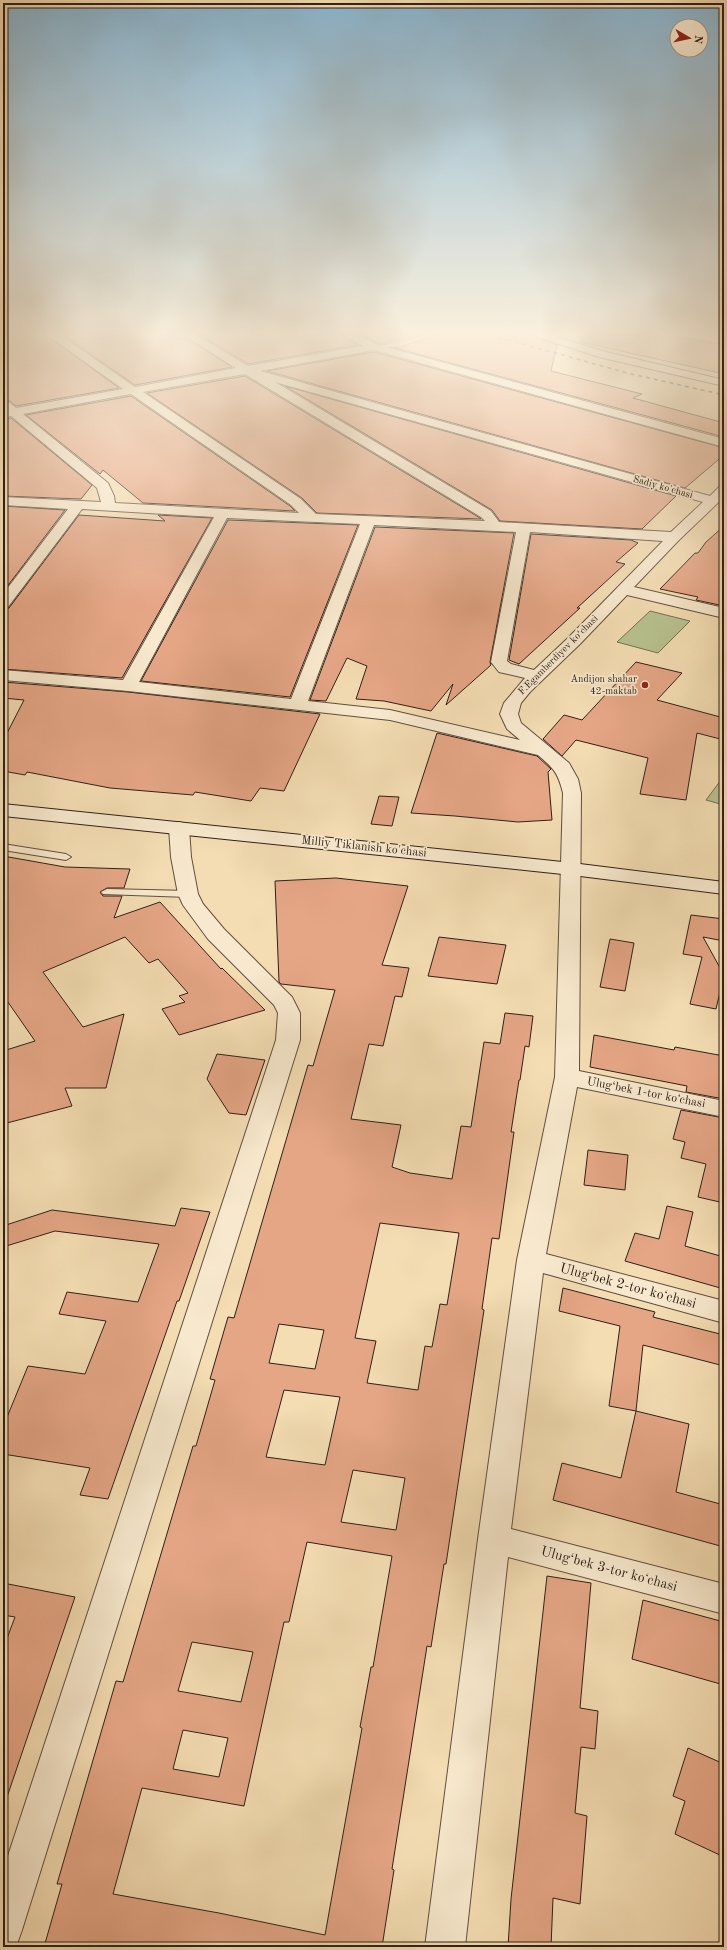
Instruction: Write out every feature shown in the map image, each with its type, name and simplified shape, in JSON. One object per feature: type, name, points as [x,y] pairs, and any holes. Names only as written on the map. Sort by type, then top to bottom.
[{"type":"street","points":[[22,424],[103,486],[107,496],[108,506]]},
{"type":"street","points":[[181,424],[296,502],[312,518]]},
{"type":"street","points":[[335,424],[486,514],[494,526]]},
{"type":"street","name":"Sadiy ko'chasi","points":[[449,424],[718,495]]},
{"type":"street","points":[[655,424],[724,443]]},
{"type":"street","name":"F.Egamberdiyev kо‘chasi","points":[[445,1947],[494,1539],[531,1260],[567,1077],[572,869],[572,793],[569,779],[563,767],[513,725],[509,714],[513,703],[536,676],[574,641],[622,589],[718,495]]},
{"type":"street","points":[[3,501],[312,518],[494,526],[674,537]]},
{"type":"street","points":[[3,604],[79,504]]},
{"type":"street","points":[[128,686],[223,513]]},
{"type":"street","points":[[298,704],[370,520]]},
{"type":"street","points":[[524,528],[499,662],[505,668],[536,676]]},
{"type":"street","points":[[622,589],[724,613]]},
{"type":"street","points":[[3,675],[128,686],[397,716],[545,751]]},
{"type":"street","name":"Milliy Tiklanish ko'chasi","points":[[3,810],[572,869],[724,888]]},
{"type":"street","points":[[3,1930],[288,1040],[289,1013],[284,1002],[216,934],[193,905],[188,894],[181,856],[179,828]]},
{"type":"street","name":"Ulug‘bek 1-tor koʻchasi","points":[[567,1077],[724,1109]]},
{"type":"street","name":"Ulug‘bek 2-tor koʻchasi","points":[[531,1260],[724,1312]]},
{"type":"street","name":"Ulug‘bek 3-tor koʻchasi","points":[[494,1539],[724,1599]]},
{"type":"lane","points":[[3,847],[66,857]]},
{"type":"lane","points":[[107,892],[188,894]]},
{"type":"green space","points":[[650,611],[690,621],[658,653],[617,642]]},
{"type":"green space","points":[[724,776],[724,805],[706,800]]},
{"type":"building","points":[[3,424],[18,424],[92,485],[81,499],[3,496]]},
{"type":"building","points":[[37,424],[171,424],[290,506],[295,511],[143,503],[103,470],[100,474]]},
{"type":"building","points":[[193,424],[324,424],[481,519],[317,513],[302,498]]},
{"type":"building","points":[[348,424],[420,424],[676,496],[642,529],[500,521],[492,510]]},
{"type":"building","points":[[456,424],[636,424],[724,448],[724,455],[685,488]]},
{"type":"building","points":[[676,424],[724,424],[724,437]]},
{"type":"building","points":[[3,506],[65,510],[3,592]]},
{"type":"building","points":[[79,515],[165,521],[158,515],[212,518],[122,678],[3,669],[3,610],[9,608]]},
{"type":"building","points":[[228,520],[358,525],[290,697],[141,681]]},
{"type":"building","points":[[724,526],[724,606],[696,600],[698,597],[660,589],[695,553],[698,553],[706,542]]},
{"type":"building","points":[[375,527],[514,533],[490,662],[491,665],[446,705],[453,684],[431,711],[384,701],[356,699],[367,666],[347,658],[326,701],[310,700]]},
{"type":"building","points":[[531,534],[631,540],[638,543],[616,562],[625,564],[519,664],[509,660]]},
{"type":"building","points":[[636,662],[682,673],[657,700],[724,718],[724,740],[697,733],[686,800],[640,794],[648,758],[576,740],[562,756],[543,739],[564,715],[582,720]]},
{"type":"building","points":[[3,682],[128,692],[320,714],[284,791],[260,788],[251,801],[195,792],[193,795],[110,788],[27,772],[25,775],[3,771],[3,741],[24,700],[3,698]]},
{"type":"building","points":[[437,733],[537,756],[551,769],[548,772],[552,820],[518,822],[411,813]]},
{"type":"building","points":[[379,796],[399,797],[392,826],[371,824]]},
{"type":"building","points":[[3,856],[65,867],[130,869],[124,888],[107,888],[100,892],[103,896],[122,896],[114,918],[160,902],[221,969],[222,968],[265,1010],[179,1035],[162,1009],[185,1002],[179,996],[188,993],[158,959],[149,963],[125,937],[43,972],[83,1027],[124,1014],[106,1088],[65,1088],[72,1106],[3,1124],[3,1051],[35,1041],[3,995]]},
{"type":"building","points":[[336,878],[408,886],[382,965],[409,968],[402,997],[395,996],[383,1046],[369,1044],[351,1119],[401,1125],[392,1167],[410,1173],[452,1179],[461,1126],[471,1127],[484,1042],[500,1044],[505,1013],[533,1016],[529,1047],[525,1046],[511,1132],[514,1132],[499,1239],[492,1238],[482,1309],[484,1310],[446,1564],[444,1564],[431,1647],[427,1646],[392,1869],[394,1870],[382,1947],[44,1947],[62,1884],[57,1884],[116,1681],[123,1682],[193,1446],[196,1446],[215,1380],[210,1379],[228,1317],[234,1318],[308,1065],[313,1066],[335,990],[281,984],[279,982],[275,881]],"holes":[[[380,1223],[459,1233],[447,1305],[440,1304],[432,1347],[425,1346],[418,1390],[367,1383],[376,1341],[355,1338]],[[279,1324],[324,1330],[315,1369],[269,1363]],[[284,1390],[340,1397],[325,1465],[266,1457]],[[353,1470],[405,1478],[396,1530],[341,1522]],[[307,1542],[392,1556],[373,1667],[371,1667],[360,1727],[362,1728],[325,1935],[219,1913],[113,1894],[142,1788],[244,1806],[284,1622],[289,1622]],[[192,1642],[253,1652],[241,1702],[178,1691]],[[183,1730],[228,1738],[219,1777],[173,1769]]]},
{"type":"building","points":[[691,915],[724,919],[724,941],[703,937],[724,975],[716,1009],[690,1004],[702,957],[683,954]]},
{"type":"building","points":[[439,937],[506,945],[497,984],[428,976]]},
{"type":"building","points":[[610,939],[634,943],[625,991],[600,987]]},
{"type":"building","points":[[594,1035],[674,1050],[675,1047],[724,1056],[724,1099],[686,1092],[687,1086],[590,1067]]},
{"type":"building","points":[[217,1054],[265,1060],[246,1115],[229,1113],[207,1079]]},
{"type":"building","points":[[681,1110],[724,1118],[724,1203],[698,1197],[706,1164],[681,1158],[685,1142],[673,1139]]},
{"type":"building","points":[[588,1150],[628,1155],[625,1190],[584,1185]]},
{"type":"building","points":[[667,1206],[693,1212],[685,1246],[724,1257],[724,1289],[625,1261],[635,1233],[659,1239]]},
{"type":"building","points":[[181,1208],[210,1212],[179,1301],[177,1301],[108,1499],[80,1495],[90,1468],[3,1454],[3,1427],[28,1366],[85,1374],[106,1321],[59,1314],[67,1292],[138,1302],[159,1244],[55,1231],[3,1247],[3,1226],[52,1210],[175,1226]]},
{"type":"building","points":[[563,1288],[655,1312],[653,1317],[724,1335],[724,1366],[643,1345],[636,1411],[609,1406],[620,1326],[559,1311]]},
{"type":"building","points":[[636,1411],[689,1424],[676,1492],[724,1505],[724,1547],[553,1500],[562,1463],[621,1478]]},
{"type":"building","points":[[547,1576],[591,1583],[580,1708],[598,1711],[595,1749],[581,1747],[575,1813],[587,1816],[580,1904],[553,1898],[551,1947],[508,1947],[511,1899]]},
{"type":"building","points":[[3,1583],[75,1597],[6,1800],[3,1799],[3,1649],[15,1617],[3,1615]]},
{"type":"building","points":[[643,1600],[724,1622],[724,1685],[632,1659]]},
{"type":"building","points":[[688,1748],[724,1764],[724,1857],[675,1834],[685,1801],[673,1796]]},
{"type":"place","name":"Andijon shahar 42-maktab","points":[[645,685]]}]
